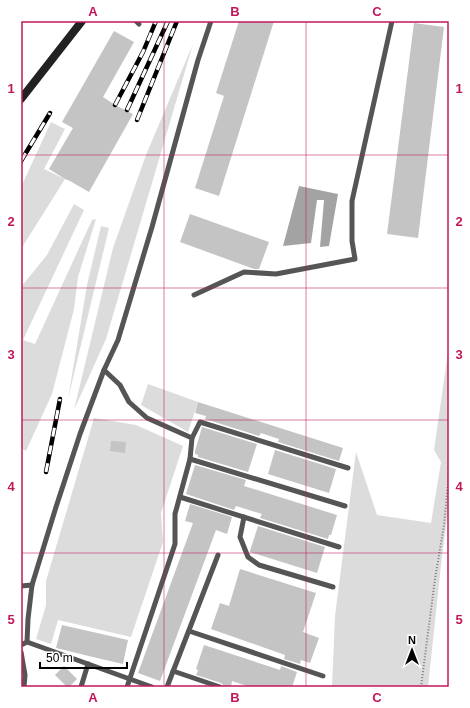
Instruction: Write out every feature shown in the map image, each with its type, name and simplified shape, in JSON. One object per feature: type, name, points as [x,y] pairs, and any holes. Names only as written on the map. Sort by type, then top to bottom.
[{"type":"street","points":[[21,99],[82,21]]},
{"type":"lane","points":[[27,642],[32,585],[80,434],[104,370],[118,340],[152,227],[198,60],[211,21]]},
{"type":"lane","points":[[194,295],[244,272],[276,274],[355,259],[352,241],[352,201],[392,21]]},
{"type":"lane","points":[[104,370],[120,385],[129,402],[147,418],[192,438]]},
{"type":"lane","points":[[127,687],[175,544],[176,514],[190,459],[192,438],[200,422],[348,468]]},
{"type":"lane","points":[[190,459],[345,506]]},
{"type":"lane","points":[[180,497],[340,546]]},
{"type":"lane","points":[[244,517],[240,537],[248,557],[259,565],[333,587]]},
{"type":"lane","points":[[167,687],[218,555]]},
{"type":"lane","points":[[21,586],[32,585]]},
{"type":"lane","points":[[189,631],[323,676]]},
{"type":"lane","points":[[21,645],[27,642],[152,687]]},
{"type":"lane","points":[[21,652],[25,675],[24,687]]},
{"type":"lane","points":[[81,687],[88,664]]},
{"type":"lane","points":[[173,671],[220,687]]},
{"type":"path","points":[[421,687],[444,525],[449,455]]},
{"type":"shaded area","points":[[193,44],[106,339],[74,410],[113,248],[146,155]]},
{"type":"shaded area","points":[[51,122],[65,129],[44,169],[65,179],[21,249],[21,187]]},
{"type":"shaded area","points":[[299,186],[338,194],[329,246],[320,247],[324,200],[317,200],[311,243],[283,246]]},
{"type":"shaded area","points":[[74,204],[84,210],[23,340],[35,344],[92,220],[96,219],[78,277],[74,309],[52,394],[26,451],[21,448],[21,287],[47,255]]},
{"type":"shaded area","points":[[101,226],[109,228],[68,399],[87,285]]},
{"type":"shaded area","points":[[449,345],[449,503],[428,687],[332,687],[335,616],[356,452],[377,515],[431,523],[441,462],[434,450]]},
{"type":"shaded area","points":[[148,384],[198,402],[188,432],[141,405]]},
{"type":"shaded area","points":[[94,418],[136,425],[183,446],[161,513],[163,542],[131,637],[58,620],[51,644],[36,639],[46,605],[46,581]]},
{"type":"building","points":[[239,21],[274,21],[219,196],[195,188],[224,96],[216,93]]},
{"type":"building","points":[[414,23],[444,27],[418,238],[387,234]]},
{"type":"building","points":[[114,31],[134,42],[103,97],[133,114],[89,192],[49,169],[73,128],[62,122]]},
{"type":"building","points":[[190,214],[269,242],[259,269],[254,269],[180,242]]},
{"type":"building","points":[[198,402],[343,448],[339,461],[278,442],[279,439],[261,433],[259,436],[205,419],[206,416],[195,413]]},
{"type":"building","points":[[202,427],[257,444],[248,472],[198,457],[198,455],[195,454],[195,451]]},
{"type":"building","points":[[111,441],[126,442],[125,453],[110,451]]},
{"type":"building","points":[[275,450],[336,469],[329,493],[268,474]]},
{"type":"building","points":[[195,465],[246,480],[244,486],[337,515],[331,535],[329,535],[328,539],[260,518],[262,514],[236,506],[234,510],[186,494]]},
{"type":"building","points":[[190,504],[232,517],[227,534],[216,530],[160,681],[138,673],[193,523],[185,521]]},
{"type":"building","points":[[258,526],[325,547],[317,573],[250,552]]},
{"type":"building","points":[[240,569],[316,593],[303,632],[319,638],[310,663],[301,660],[300,664],[284,659],[285,655],[211,629],[220,603],[229,606]]},
{"type":"building","points":[[62,625],[128,640],[123,664],[56,648]]},
{"type":"building","points":[[204,645],[280,670],[281,666],[297,672],[292,687],[250,687],[232,681],[231,687],[224,687],[221,683],[196,675],[198,670],[196,669]]},
{"type":"building","points":[[64,666],[77,679],[69,687],[67,687],[55,675]]},
{"type":"railway","points":[[115,105],[143,52],[156,21]]},
{"type":"railway","points":[[127,110],[168,21]]},
{"type":"railway","points":[[137,120],[177,21]]},
{"type":"railway","points":[[21,161],[50,113]]},
{"type":"railway","points":[[46,472],[60,399]]}]
